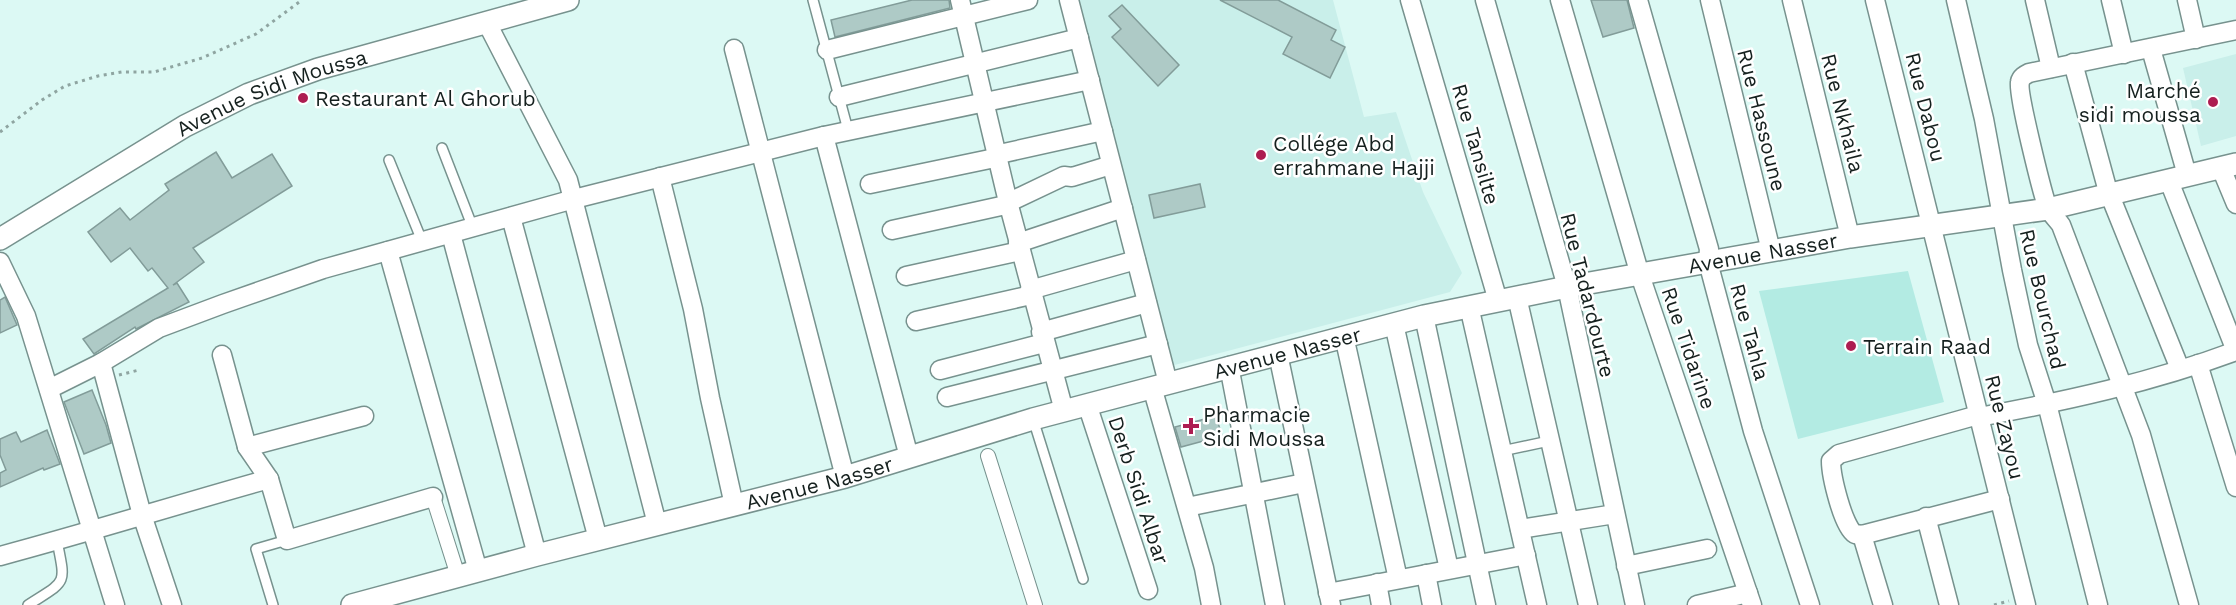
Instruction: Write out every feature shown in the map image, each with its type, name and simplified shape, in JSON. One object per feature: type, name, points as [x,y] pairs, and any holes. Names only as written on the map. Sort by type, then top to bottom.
[{"type":"street","name":"Avenue Sidi Moussa","points":[[0,239],[184,126],[249,94],[318,69],[568,0]]},
{"type":"street","points":[[827,50],[962,9],[1028,0]]},
{"type":"street","points":[[1069,0],[1158,344],[1160,385],[1186,507],[1204,568],[1211,605]]},
{"type":"street","name":"Rue Tansilte","points":[[1410,0],[1507,299],[1550,441],[1588,605]]},
{"type":"street","name":"Rue Tadardourte","points":[[1485,0],[1567,287],[1635,605]]},
{"type":"street","name":"Rue Tidarine","points":[[1560,0],[1640,275],[1750,599]]},
{"type":"street","name":"Rue Tahla","points":[[1638,0],[1709,249],[1708,262],[1754,431],[1810,605]]},
{"type":"street","name":"Rue Hassoune","points":[[1710,0],[1771,251]]},
{"type":"street","name":"Rue Nkhaila","points":[[1792,0],[1850,237]]},
{"type":"street","name":"Rue Dabou","points":[[1875,0],[1933,225]]},
{"type":"street","name":"Rue Bourchad","points":[[1956,0],[1984,119],[2028,345],[2047,404],[2098,605]]},
{"type":"street","points":[[2035,0],[2051,68]]},
{"type":"street","points":[[2111,0],[2124,54]]},
{"type":"street","points":[[2187,0],[2196,39]]},
{"type":"street","points":[[962,9],[1030,292],[1064,411]]},
{"type":"street","points":[[487,23],[568,180],[657,524]]},
{"type":"street","points":[[2189,605],[2141,435],[2061,225],[2048,209],[2019,91],[2023,76],[2051,68],[2236,30]]},
{"type":"street","points":[[839,97],[1079,38]]},
{"type":"street","points":[[734,49],[845,477]]},
{"type":"street","points":[[2000,499],[1862,535],[1851,533],[1831,462],[1833,457],[1839,454],[1979,416],[2047,404],[2123,386],[2236,351],[2178,178],[2151,49]]},
{"type":"street","points":[[2073,63],[2102,172],[2180,369]]},
{"type":"street","points":[[49,389],[101,363],[151,332],[323,269],[574,199],[848,130],[1090,80]]},
{"type":"street","points":[[870,184],[990,159],[1103,131]]},
{"type":"street","points":[[824,136],[909,457]]},
{"type":"street","points":[[892,230],[1001,206],[1064,176],[1072,177],[1111,165]]},
{"type":"street","points":[[2228,166],[2236,204]]},
{"type":"street","name":"Avenue Nasser","points":[[352,605],[398,599],[468,574],[845,477],[909,457],[985,447],[1033,419],[1424,316],[1567,287],[1850,237],[2048,209],[2228,166]]},
{"type":"street","points":[[660,177],[693,309],[734,505]]},
{"type":"street","points":[[906,276],[1019,247],[1075,222],[1123,208]]},
{"type":"street","points":[[511,217],[598,539]]},
{"type":"street","name":"Rue Zayou","points":[[1933,225],[2026,605]]},
{"type":"street","points":[[451,234],[537,555]]},
{"type":"street","points":[[388,251],[468,574]]},
{"type":"street","points":[[916,321],[1030,292],[1136,260]]},
{"type":"street","points":[[0,262],[26,316],[115,605]]},
{"type":"street","points":[[940,370],[1147,303]]},
{"type":"street","points":[[1469,306],[1537,605]]},
{"type":"street","points":[[1424,316],[1486,605]]},
{"type":"street","points":[[1394,324],[1449,569]]},
{"type":"street","points":[[1344,336],[1398,579]]},
{"type":"street","points":[[947,397],[1158,344]]},
{"type":"street","points":[[1278,354],[1330,599],[1398,579],[1526,555]]},
{"type":"street","points":[[222,355],[247,447],[269,479],[287,540],[433,497],[468,574]]},
{"type":"street","points":[[101,363],[142,515],[172,605]]},
{"type":"street","points":[[2198,364],[2236,487]]},
{"type":"street","points":[[1229,366],[1275,605]]},
{"type":"street","name":"Derb Sidi Albar","points":[[1087,404],[1148,590]]},
{"type":"street","points":[[247,447],[364,416]]},
{"type":"street","points":[[985,447],[1035,605]]},
{"type":"street","points":[[0,556],[92,532],[142,515],[269,479]]},
{"type":"street","points":[[1186,507],[1304,483]]},
{"type":"street","points":[[1520,530],[1615,514]]},
{"type":"street","points":[[1926,517],[1949,605]]},
{"type":"street","points":[[1862,535],[1882,605]]},
{"type":"street","points":[[1626,566],[1707,549]]},
{"type":"street","points":[[1426,574],[1432,605]]},
{"type":"street","points":[[1377,584],[1381,605]]},
{"type":"street","points":[[1697,605],[1750,599]]},
{"type":"lane","points":[[813,0],[848,130]]},
{"type":"lane","points":[[442,148],[473,228]]},
{"type":"lane","points":[[389,160],[422,241]]},
{"type":"lane","points":[[1033,419],[1083,579]]},
{"type":"lane","points":[[1502,451],[1550,441]]},
{"type":"lane","points":[[273,605],[256,549],[287,540]]},
{"type":"lane","points":[[28,605],[60,585],[64,574],[57,541]]},
{"type":"path","points":[[0,132],[42,100],[65,86],[98,76],[122,72],[154,72],[202,58],[256,34],[302,0]]},
{"type":"shaded area","name":"Collége Abd errahmane Hajji","points":[[1073,0],[1333,0],[1364,117],[1396,112],[1423,192],[1462,273],[1450,292],[1167,367]]},
{"type":"shaded area","name":"Marché sidi moussa","points":[[2236,54],[2236,136],[2201,146],[2183,68]]},
{"type":"shaded area","name":"Terrain Raad","points":[[1908,271],[1944,402],[1798,439],[1759,291]]},
{"type":"building","points":[[912,0],[949,0],[950,8],[835,37],[831,20]]},
{"type":"building","points":[[1220,0],[1278,0],[1336,30],[1331,40],[1345,47],[1330,78],[1283,54],[1292,37]]},
{"type":"building","points":[[1591,0],[1627,0],[1634,28],[1603,37]]},
{"type":"building","points":[[1122,5],[1179,65],[1158,86],[1112,37],[1121,29],[1109,16]]},
{"type":"building","points":[[216,152],[232,178],[272,154],[292,186],[193,248],[204,262],[173,285],[177,283],[189,302],[136,329],[135,327],[94,354],[83,339],[168,288],[152,268],[148,271],[130,248],[111,262],[88,232],[120,208],[130,220],[169,190],[165,184]]},
{"type":"building","points":[[1200,184],[1205,207],[1154,218],[1149,195]]},
{"type":"building","points":[[5,297],[17,325],[0,333],[0,300]]},
{"type":"building","points":[[92,390],[111,443],[84,454],[64,402]]},
{"type":"building","points":[[1216,416],[1222,436],[1181,447],[1175,427]]},
{"type":"building","points":[[47,430],[60,464],[44,470],[43,468],[0,487],[0,473],[6,470],[0,455],[0,439],[16,432],[21,442]]},
{"type":"place","name":"Restaurant Al Ghorub","points":[[303,98]]},
{"type":"place","name":"Marché sidi moussa","points":[[2213,102]]},
{"type":"place","name":"Collége Abd errahmane Hajji","points":[[1261,155]]},
{"type":"place","name":"Terrain Raad","points":[[1851,346]]},
{"type":"place","name":"Pharmacie Sidi Moussa","points":[[1191,426]]}]
